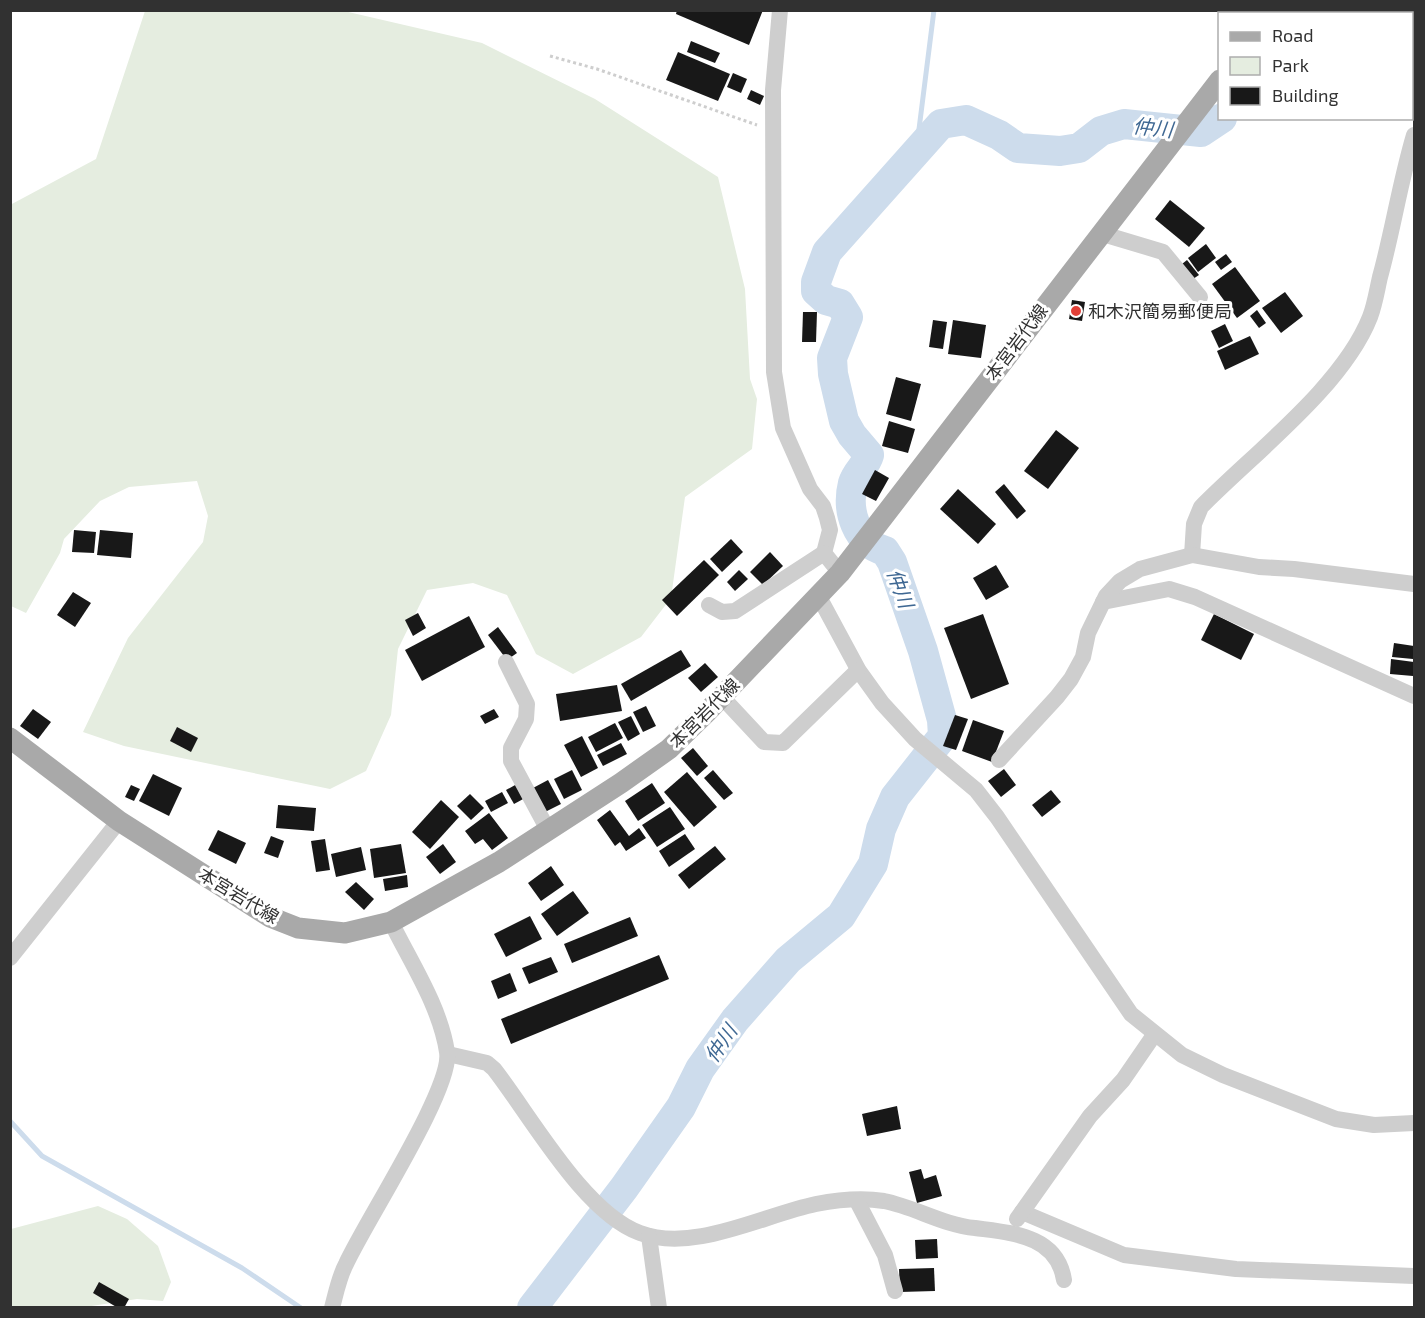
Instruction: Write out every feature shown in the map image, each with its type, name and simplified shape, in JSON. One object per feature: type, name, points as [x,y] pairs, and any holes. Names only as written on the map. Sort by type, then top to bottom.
[{"type":"main road","name":"本宮岩代線","points":[[10,738],[119,821],[253,906],[298,928],[345,933],[391,922],[499,862],[669,749],[722,696],[840,573],[1218,83]]},
{"type":"street","points":[[709,605],[722,612],[735,611],[824,553],[830,530],[823,506],[810,489],[789,444],[777,399],[773,342],[773,129],[774,69],[780,10]]},
{"type":"street","points":[[1192,555],[1194,524],[1201,507],[1323,389],[1355,346],[1370,316],[1394,224],[1402,174],[1414,135]]},
{"type":"street","points":[[1102,234],[1163,252],[1200,297]]},
{"type":"street","points":[[824,553],[840,573]]},
{"type":"street","points":[[999,760],[1071,679],[1083,657],[1088,633],[1103,602],[1120,581],[1140,569],[1192,555],[1259,567],[1294,569],[1414,584]]},
{"type":"street","points":[[1103,602],[1169,590],[1195,597],[1414,696]]},
{"type":"street","points":[[818,595],[858,670],[902,726],[976,790],[997,817],[1108,984],[1131,1014],[1154,1035],[1201,1066],[1310,1111],[1336,1119],[1374,1125],[1414,1123]]},
{"type":"street","points":[[506,662],[527,704],[526,719],[511,748],[511,761],[548,830]]},
{"type":"street","points":[[722,696],[764,742],[783,743],[858,670]]},
{"type":"street","points":[[10,958],[119,821]]},
{"type":"street","points":[[332,1308],[345,1266],[408,1151],[445,1074],[448,1054],[435,1012],[391,922]]},
{"type":"street","points":[[1007,1231],[1090,1116],[1123,1080],[1154,1035]]},
{"type":"street","points":[[448,1054],[487,1063],[494,1069],[582,1187],[625,1225],[649,1236],[664,1239],[699,1235],[750,1224],[817,1204],[884,1201],[953,1225],[1007,1231],[1041,1245],[1056,1257],[1064,1280]]},
{"type":"street","points":[[857,1201],[885,1255],[895,1291]]},
{"type":"street","points":[[1022,1212],[1124,1255],[1236,1269],[1414,1276]]},
{"type":"street","points":[[649,1236],[659,1308]]},
{"type":"path","points":[[550,56],[597,69],[732,117],[773,129]]},
{"type":"green space","points":[[145,11],[344,11],[482,43],[595,99],[718,177],[745,289],[750,379],[757,399],[752,449],[685,497],[671,598],[641,637],[573,674],[536,654],[507,595],[473,583],[427,590],[398,649],[391,715],[366,771],[330,789],[124,746],[83,732],[128,638],[203,542],[208,516],[197,481],[129,487],[100,501],[64,539],[60,553],[26,613],[11,606],[10,205],[96,159]]},
{"type":"green space","points":[[98,1206],[127,1219],[158,1246],[171,1282],[163,1301],[137,1299],[85,1307],[11,1308],[11,1229]]},
{"type":"building","points":[[677,10],[763,10],[749,45],[676,14]]},
{"type":"building","points":[[691,41],[720,53],[715,63],[687,52]]},
{"type":"building","points":[[678,52],[730,74],[718,101],[666,80]]},
{"type":"building","points":[[733,73],[747,79],[741,93],[727,87]]},
{"type":"building","points":[[751,90],[764,96],[760,105],[747,99]]},
{"type":"building","points":[[1170,200],[1205,228],[1189,247],[1155,219]]},
{"type":"building","points":[[1206,244],[1216,258],[1198,272],[1188,258]]},
{"type":"building","points":[[1226,254],[1232,262],[1221,270],[1215,262]]},
{"type":"building","points":[[1187,260],[1199,275],[1193,279],[1182,264]]},
{"type":"building","points":[[1235,267],[1260,301],[1237,318],[1212,284]]},
{"type":"building","points":[[1285,292],[1303,316],[1281,333],[1262,308]]},
{"type":"building","points":[[1072,300],[1085,302],[1082,321],[1069,319]]},
{"type":"building","points":[[1257,310],[1266,323],[1259,328],[1250,316]]},
{"type":"building","points":[[803,312],[817,312],[816,342],[802,342]]},
{"type":"building","points":[[933,320],[947,322],[943,349],[929,347]]},
{"type":"building","points":[[953,320],[986,325],[981,358],[948,354]]},
{"type":"building","points":[[1225,324],[1233,341],[1219,348],[1211,331]]},
{"type":"building","points":[[1250,336],[1259,354],[1225,370],[1217,351]]},
{"type":"building","points":[[896,377],[921,384],[911,421],[886,414]]},
{"type":"building","points":[[889,421],[915,429],[908,453],[882,446]]},
{"type":"building","points":[[1056,430],[1079,448],[1048,489],[1024,471]]},
{"type":"building","points":[[875,470],[889,478],[876,501],[862,494]]},
{"type":"building","points":[[1004,484],[1026,511],[1017,519],[995,492]]},
{"type":"building","points":[[958,489],[996,524],[978,544],[940,509]]},
{"type":"building","points":[[74,530],[96,532],[94,553],[72,552]]},
{"type":"building","points":[[100,530],[133,533],[131,558],[97,555]]},
{"type":"building","points":[[731,539],[743,552],[722,572],[710,559]]},
{"type":"building","points":[[770,552],[783,566],[763,585],[750,572]]},
{"type":"building","points":[[704,560],[719,575],[677,616],[662,600]]},
{"type":"building","points":[[996,565],[1009,587],[986,600],[973,578]]},
{"type":"building","points":[[739,570],[748,579],[735,591],[727,582]]},
{"type":"building","points":[[73,592],[91,603],[75,627],[57,615]]},
{"type":"building","points":[[418,613],[426,628],[413,636],[405,620]]},
{"type":"building","points":[[983,614],[1009,684],[971,699],[944,628]]},
{"type":"building","points":[[1214,614],[1254,634],[1241,660],[1201,640]]},
{"type":"building","points":[[469,616],[485,647],[422,681],[405,650]]},
{"type":"building","points":[[498,627],[517,653],[507,660],[488,635]]},
{"type":"building","points":[[1394,643],[1414,646],[1413,659],[1392,657]]},
{"type":"building","points":[[681,650],[691,666],[631,701],[621,684]]},
{"type":"building","points":[[1391,659],[1414,662],[1413,676],[1390,674]]},
{"type":"building","points":[[705,663],[718,677],[701,692],[688,678]]},
{"type":"building","points":[[617,685],[622,711],[560,721],[556,694]]},
{"type":"building","points":[[646,706],[656,726],[643,732],[633,712]]},
{"type":"building","points":[[33,709],[51,722],[38,739],[20,726]]},
{"type":"building","points":[[494,709],[499,717],[485,724],[480,716]]},
{"type":"building","points":[[955,715],[968,719],[956,750],[943,746]]},
{"type":"building","points":[[631,716],[640,734],[628,741],[618,722]]},
{"type":"building","points":[[973,720],[1004,731],[992,762],[962,751]]},
{"type":"building","points":[[615,723],[623,738],[596,752],[588,737]]},
{"type":"building","points":[[177,727],[198,738],[191,752],[170,741]]},
{"type":"building","points":[[582,736],[598,768],[581,777],[564,745]]},
{"type":"building","points":[[621,743],[627,754],[603,766],[597,755]]},
{"type":"building","points":[[693,748],[708,766],[697,776],[681,758]]},
{"type":"building","points":[[1004,769],[1016,785],[1001,797],[988,781]]},
{"type":"building","points":[[572,770],[582,790],[564,799],[554,779]]},
{"type":"building","points":[[713,770],[733,793],[724,800],[704,778]]},
{"type":"building","points":[[687,772],[717,807],[694,827],[664,792]]},
{"type":"building","points":[[153,774],[182,788],[169,816],[139,801]]},
{"type":"building","points":[[548,780],[561,804],[545,812],[533,788]]},
{"type":"building","points":[[652,783],[665,803],[638,821],[625,801]]},
{"type":"building","points":[[517,784],[525,798],[514,804],[506,790]]},
{"type":"building","points":[[131,785],[140,789],[134,801],[125,797]]},
{"type":"building","points":[[1051,790],[1061,802],[1042,817],[1032,805]]},
{"type":"building","points":[[502,792],[508,803],[491,812],[485,801]]},
{"type":"building","points":[[470,794],[484,808],[471,820],[457,806]]},
{"type":"building","points":[[441,800],[459,817],[430,849],[412,832]]},
{"type":"building","points":[[278,805],[316,808],[314,831],[276,828]]},
{"type":"building","points":[[670,807],[685,829],[657,847],[642,825]]},
{"type":"building","points":[[610,810],[629,836],[639,828],[646,838],[626,851],[620,842],[615,846],[597,820]]},
{"type":"building","points":[[489,813],[508,838],[492,850],[483,839],[475,844],[465,831]]},
{"type":"building","points":[[218,830],[246,843],[236,864],[208,850]]},
{"type":"building","points":[[685,834],[695,849],[669,867],[659,851]]},
{"type":"building","points":[[271,836],[284,841],[278,858],[264,853]]},
{"type":"building","points":[[325,839],[330,870],[316,872],[311,841]]},
{"type":"building","points":[[401,844],[406,873],[374,878],[370,849]]},
{"type":"building","points":[[443,844],[456,862],[440,874],[426,857]]},
{"type":"building","points":[[715,846],[726,859],[689,889],[678,875]]},
{"type":"building","points":[[361,847],[366,870],[336,877],[331,854]]},
{"type":"building","points":[[551,866],[564,885],[541,901],[528,883]]},
{"type":"building","points":[[407,875],[408,887],[385,891],[383,879]]},
{"type":"building","points":[[356,882],[374,899],[364,910],[345,892]]},
{"type":"building","points":[[573,891],[589,913],[557,936],[541,914]]},
{"type":"building","points":[[530,916],[542,939],[506,957],[494,934]]},
{"type":"building","points":[[630,917],[638,936],[572,963],[564,944]]},
{"type":"building","points":[[659,955],[669,979],[511,1044],[501,1019]]},
{"type":"building","points":[[551,957],[558,972],[529,984],[522,968]]},
{"type":"building","points":[[510,973],[517,991],[498,999],[491,981]]},
{"type":"building","points":[[897,1106],[901,1129],[867,1136],[862,1114]]},
{"type":"building","points":[[921,1169],[924,1179],[936,1175],[942,1196],[917,1203],[909,1172]]},
{"type":"building","points":[[937,1239],[938,1258],[916,1259],[915,1240]]},
{"type":"building","points":[[934,1268],[935,1291],[900,1292],[899,1269]]},
{"type":"building","points":[[99,1282],[129,1299],[124,1308],[118,1308],[93,1293]]},
{"type":"waterway","points":[[934,10],[918,137],[941,124]]},
{"type":"waterway","name":"仲川","points":[[1398,12],[1402,10]]},
{"type":"waterway","name":"仲川","points":[[532,1308],[624,1188],[681,1107],[700,1069],[735,1020],[788,960],[841,916],[873,864],[881,829],[895,797],[943,736],[942,720],[923,651],[892,562],[885,551],[875,547],[860,533],[852,515],[853,483],[869,455],[852,435],[844,421],[833,374],[832,358],[848,317],[840,304],[826,300],[816,291],[816,282],[827,252],[941,124],[966,120],[999,135],[1018,148],[1060,151],[1079,148],[1101,131],[1124,124],[1201,132],[1219,120]]},
{"type":"waterway","points":[[10,1121],[42,1156],[242,1268],[301,1308]]},
{"type":"place","name":"和木沢簡易郵便局","points":[[1076,311]]}]
